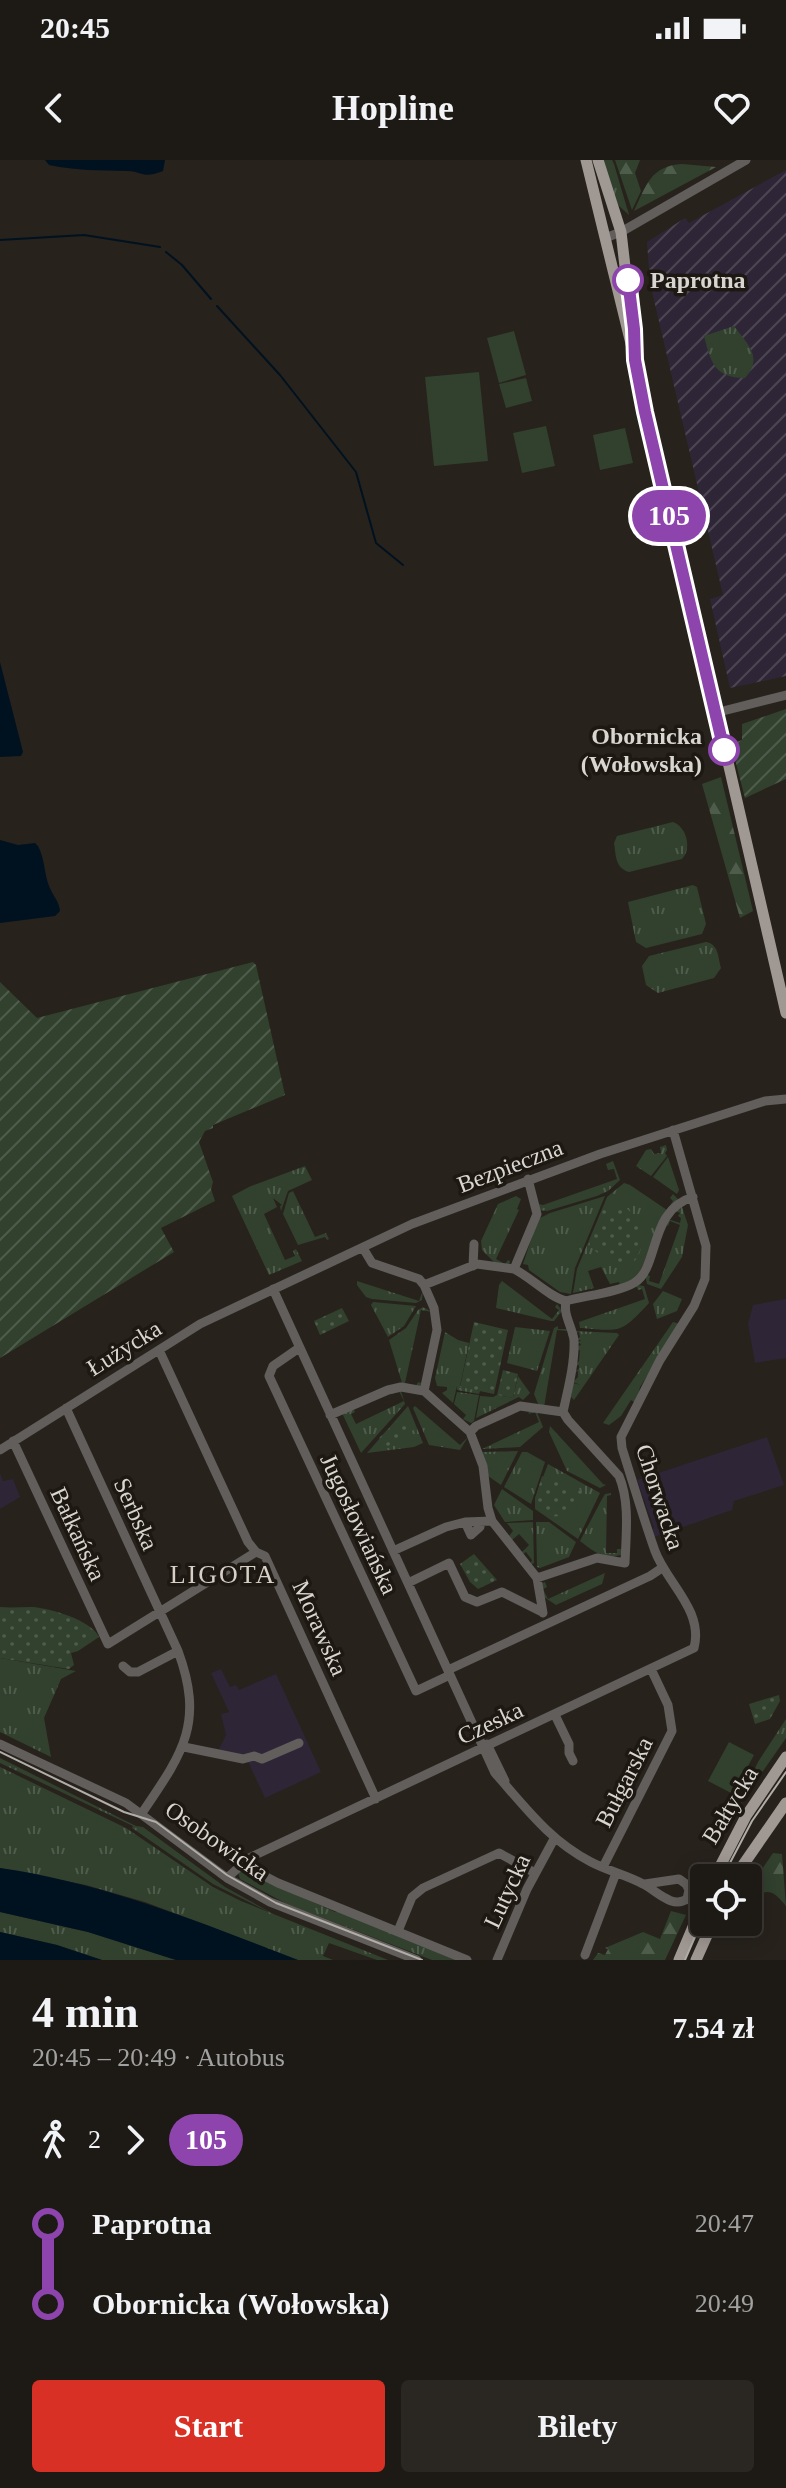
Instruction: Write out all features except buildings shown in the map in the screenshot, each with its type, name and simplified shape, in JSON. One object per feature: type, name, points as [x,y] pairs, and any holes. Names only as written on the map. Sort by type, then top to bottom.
[{"type":"main road","points":[[586,160],[786,1013]]},
{"type":"main road","points":[[598,160],[621,232],[635,360]]},
{"type":"main road","name":"Bałtycka","points":[[721,1864],[746,1816],[786,1757]]},
{"type":"main road","name":"Bałtycka","points":[[744,1864],[786,1803]]},
{"type":"main road","points":[[679,1960],[690,1934]]},
{"type":"main road","points":[[696,1960],[707,1936]]},
{"type":"street","points":[[605,238],[621,232],[746,160]]},
{"type":"street","points":[[715,713],[786,695]]},
{"type":"street","name":"Bezpieczna","points":[[273,1289],[412,1224],[528,1179],[769,1100],[786,1091]]},
{"type":"street","name":"Bezpieczna","points":[[769,1100],[786,1099]]},
{"type":"street","name":"Chorwacka","points":[[449,1673],[662,1568],[621,1437],[660,1360],[694,1306],[705,1279],[706,1246],[673,1130]]},
{"type":"street","points":[[514,1269],[537,1214],[528,1179]]},
{"type":"street","points":[[424,1285],[481,1264],[514,1269],[539,1283],[558,1299],[566,1301],[633,1284],[643,1273],[669,1213],[682,1200],[693,1197]]},
{"type":"street","points":[[473,1266],[474,1244]]},
{"type":"street","points":[[363,1248],[372,1263],[419,1279],[434,1308],[437,1330],[421,1392],[408,1403]]},
{"type":"street","name":"Jugosłowiańska","points":[[273,1289],[449,1673],[458,1681],[495,1773],[532,1818],[554,1839],[603,1867],[645,1884],[676,1903],[687,1899],[689,1890],[679,1879],[645,1884]]},
{"type":"street","name":"Łużycka","points":[[0,1450],[212,1318],[273,1289]]},
{"type":"street","points":[[537,1578],[597,1558],[625,1563],[627,1503],[622,1482],[563,1412],[574,1344],[565,1309],[566,1301]]},
{"type":"street","name":"Jugosłowiańska","points":[[299,1348],[273,1366],[269,1376],[416,1691],[449,1673]]},
{"type":"street","name":"Morawska","points":[[159,1350],[248,1542],[256,1552],[265,1556],[376,1799]]},
{"type":"street","points":[[330,1415],[401,1387],[421,1392],[470,1432],[483,1466],[492,1521],[537,1578],[542,1612],[548,1624]]},
{"type":"street","points":[[470,1432],[476,1426],[520,1406],[563,1412]]},
{"type":"street","name":"Serbska","points":[[66,1408],[187,1676],[191,1704],[184,1747],[142,1813]]},
{"type":"street","name":"Bałkańska","points":[[13,1441],[108,1644],[159,1613]]},
{"type":"street","points":[[393,1551],[446,1527],[465,1522],[492,1521]]},
{"type":"street","points":[[159,1613],[256,1552]]},
{"type":"street","points":[[408,1583],[449,1563],[465,1597],[477,1602],[502,1592],[542,1612]]},
{"type":"street","name":"Czeska","points":[[227,1878],[241,1864],[692,1650],[696,1638],[690,1610],[662,1568]]},
{"type":"street","points":[[123,1666],[130,1672],[138,1672],[178,1651]]},
{"type":"street","name":"Bułgarska","points":[[603,1867],[672,1731],[668,1705],[651,1669]]},
{"type":"street","points":[[555,1715],[569,1744],[573,1761]]},
{"type":"street","points":[[184,1747],[243,1759],[254,1756],[262,1759],[299,1743]]},
{"type":"street","name":"Osobowicka","points":[[0,1744],[112,1795],[142,1813],[227,1878],[270,1902],[417,1960]]},
{"type":"street","name":"Lutycka","points":[[497,1960],[535,1873],[554,1839]]},
{"type":"street","points":[[399,1929],[412,1897],[423,1888],[499,1853],[535,1873]]},
{"type":"street","points":[[241,1864],[278,1883],[399,1929],[467,1960]]},
{"type":"street","points":[[585,1955],[616,1873]]},
{"type":"shaded area","points":[[786,170],[786,676],[730,688],[710,599],[723,595],[650,283],[647,242],[685,218],[689,223]]},
{"type":"shaded area","points":[[786,1299],[786,1358],[755,1363],[748,1324],[753,1305]]},
{"type":"shaded area","points":[[767,1437],[784,1485],[734,1501],[732,1510],[654,1537],[654,1528],[637,1480]]},
{"type":"shaded area","points":[[0,1473],[3,1481],[13,1479],[20,1497],[0,1509]]},
{"type":"shaded area","points":[[221,1669],[230,1687],[236,1685],[239,1690],[276,1674],[321,1772],[265,1798],[245,1755],[219,1749],[226,1735],[221,1714],[229,1712],[211,1673]]},
{"type":"green space","points":[[601,160],[612,160],[629,215],[618,205]]},
{"type":"green space","points":[[615,160],[640,160],[635,173],[641,191],[632,210]]},
{"type":"green space","points":[[682,164],[716,167],[634,211],[656,173]]},
{"type":"green space","points":[[734,326],[752,351],[753,364],[745,378],[720,372],[709,354],[704,336]]},
{"type":"green space","points":[[514,331],[526,375],[499,383],[487,338]]},
{"type":"green space","points":[[479,372],[488,461],[434,466],[425,377]]},
{"type":"green space","points":[[526,378],[532,401],[506,408],[499,384]]},
{"type":"green space","points":[[546,426],[555,466],[522,473],[513,433]]},
{"type":"green space","points":[[625,428],[633,463],[600,470],[593,435]]},
{"type":"green space","points":[[786,709],[786,779],[745,798],[731,744],[742,740],[742,724]]},
{"type":"green space","points":[[721,777],[753,911],[740,918],[702,784]]},
{"type":"green space","points":[[673,822],[682,828],[686,839],[687,850],[682,859],[629,872],[621,867],[614,843],[617,836]]},
{"type":"green space","points":[[693,885],[697,887],[706,924],[702,934],[646,948],[636,942],[628,902]]},
{"type":"green space","points":[[706,942],[716,948],[721,968],[714,978],[658,993],[646,985],[642,966],[649,956]]},
{"type":"green space","points":[[253,962],[285,1095],[205,1131],[199,1142],[213,1182],[211,1189],[215,1201],[161,1228],[174,1252],[0,1358],[0,982],[37,1018]]},
{"type":"green space","points":[[666,1145],[667,1156],[651,1176],[636,1166],[646,1150],[661,1153],[660,1147]]},
{"type":"green space","points":[[668,1157],[679,1190],[677,1194],[653,1177]]},
{"type":"green space","points":[[613,1161],[620,1180],[608,1191],[547,1211],[538,1210],[538,1204],[543,1205],[617,1179],[614,1169],[608,1170],[606,1164]]},
{"type":"green space","points":[[305,1166],[312,1180],[288,1191],[281,1211],[282,1205],[273,1198],[277,1207],[264,1214],[285,1260],[295,1256],[293,1251],[296,1249],[302,1261],[269,1275],[232,1196]]},
{"type":"green space","points":[[624,1183],[667,1210],[673,1201],[670,1198],[673,1194],[678,1199],[636,1278],[620,1286],[619,1282],[610,1284],[601,1267],[588,1271],[594,1288],[573,1293],[577,1269],[607,1197]]},
{"type":"green space","points":[[293,1191],[315,1237],[326,1233],[329,1239],[325,1237],[298,1245],[283,1214],[289,1193]]},
{"type":"green space","points":[[516,1196],[521,1199],[519,1210],[496,1259],[505,1264],[510,1261],[509,1266],[496,1264],[482,1250],[481,1241],[498,1204]]},
{"type":"green space","points":[[605,1196],[575,1268],[571,1294],[560,1292],[523,1264],[538,1219]]},
{"type":"green space","points":[[681,1204],[688,1225],[682,1257],[661,1289],[647,1284],[645,1274],[650,1276],[649,1281],[659,1284],[680,1225],[670,1221],[668,1226],[665,1224],[668,1219],[680,1223],[680,1213],[675,1210]]},
{"type":"green space","points":[[605,1205],[626,1208],[642,1222],[642,1246],[635,1261],[609,1260],[588,1245]]},
{"type":"green space","points":[[357,1281],[419,1301],[423,1290],[422,1300],[416,1303],[372,1299],[366,1297]]},
{"type":"green space","points":[[502,1281],[552,1319],[559,1310],[555,1307],[557,1304],[562,1311],[551,1321],[496,1308]]},
{"type":"green space","points":[[636,1285],[644,1286],[649,1303],[632,1320],[613,1330],[580,1328],[579,1322],[645,1299],[642,1289],[638,1290]]},
{"type":"green space","points":[[663,1291],[682,1299],[677,1311],[657,1319],[653,1304]]},
{"type":"green space","points":[[373,1302],[416,1306],[404,1326],[388,1337],[371,1305]]},
{"type":"green space","points":[[423,1307],[432,1312],[421,1310],[405,1383],[416,1386],[418,1382],[421,1383],[416,1388],[402,1383],[389,1340],[406,1328]]},
{"type":"green space","points":[[342,1308],[349,1321],[320,1335],[314,1321]]},
{"type":"green space","points":[[474,1322],[508,1330],[494,1394],[460,1387]]},
{"type":"green space","points":[[673,1322],[680,1324],[640,1387],[636,1403],[631,1400],[621,1416],[609,1425],[603,1423]]},
{"type":"green space","points":[[558,1326],[558,1329],[569,1329],[571,1337],[568,1331],[557,1330],[544,1407],[539,1406],[534,1394],[554,1328]]},
{"type":"green space","points":[[515,1327],[550,1331],[537,1371],[507,1363]]},
{"type":"green space","points":[[574,1331],[619,1335],[574,1400],[571,1397],[573,1383],[581,1385],[573,1382],[578,1377],[578,1371],[573,1373],[579,1369],[579,1365],[574,1366],[579,1361],[580,1350],[575,1351],[581,1345],[575,1345],[581,1340],[576,1340],[580,1337],[579,1332]]},
{"type":"green space","points":[[445,1332],[469,1343],[460,1386],[480,1391],[479,1394],[457,1390],[457,1386],[453,1403],[442,1393],[447,1387],[437,1386],[435,1378]]},
{"type":"green space","points":[[503,1370],[518,1374],[513,1398],[497,1395]]},
{"type":"green space","points":[[518,1376],[530,1393],[523,1400],[519,1397],[476,1418],[480,1396],[513,1398]]},
{"type":"green space","points":[[401,1391],[405,1404],[361,1453],[342,1413],[353,1408],[355,1412],[351,1414],[356,1424],[404,1401]]},
{"type":"green space","points":[[457,1392],[479,1395],[471,1423],[463,1419],[466,1415],[454,1404]]},
{"type":"green space","points":[[408,1406],[423,1443],[367,1453]]},
{"type":"green space","points":[[415,1406],[460,1445],[468,1437],[460,1450],[429,1445],[413,1408]]},
{"type":"green space","points":[[528,1410],[536,1410],[543,1427],[520,1447],[482,1449],[539,1422],[535,1412],[529,1414]]},
{"type":"green space","points":[[397,1421],[410,1423],[415,1429],[385,1448],[379,1438]]},
{"type":"green space","points":[[550,1426],[606,1485],[600,1488],[567,1471],[549,1432]]},
{"type":"green space","points":[[518,1451],[501,1485],[488,1476],[483,1452]]},
{"type":"green space","points":[[522,1452],[545,1462],[531,1504],[504,1487]]},
{"type":"green space","points":[[548,1464],[600,1493],[578,1539],[535,1509],[535,1498]]},
{"type":"green space","points":[[542,1476],[585,1492],[570,1515],[549,1517],[536,1509],[535,1499]]},
{"type":"green space","points":[[502,1489],[533,1511],[533,1520],[505,1522],[494,1505]]},
{"type":"green space","points":[[611,1493],[607,1496],[606,1553],[617,1553],[617,1549],[623,1549],[622,1554],[611,1557],[580,1541],[605,1494]]},
{"type":"green space","points":[[533,1522],[534,1563],[530,1565],[532,1560],[526,1552],[522,1552],[529,1545],[519,1534],[512,1540],[509,1536],[513,1531],[507,1523]]},
{"type":"green space","points":[[536,1522],[549,1522],[576,1542],[569,1557],[537,1567]]},
{"type":"green space","points":[[474,1554],[497,1580],[478,1589],[470,1582],[460,1564]]},
{"type":"green space","points":[[605,1573],[602,1584],[556,1605],[541,1595],[541,1584],[545,1582],[547,1587],[543,1589],[548,1599]]},
{"type":"green space","points":[[0,1607],[32,1607],[59,1612],[88,1625],[99,1637],[71,1653],[74,1665],[69,1669],[0,1658]]},
{"type":"green space","points":[[0,1658],[76,1671],[61,1679],[44,1718],[51,1757],[0,1732]]},
{"type":"green space","points":[[779,1695],[780,1701],[770,1719],[755,1724],[749,1704]]},
{"type":"green space","points":[[786,1719],[786,1738],[721,1838],[717,1836],[735,1810],[758,1762]]},
{"type":"green space","points":[[729,1742],[754,1755],[733,1794],[708,1781]]},
{"type":"green space","points":[[0,1758],[143,1827],[225,1887],[275,1915],[213,1884],[133,1826],[0,1763]]},
{"type":"green space","points":[[0,1767],[126,1828],[213,1887],[241,1901],[388,1960],[377,1960],[329,1943],[323,1956],[333,1960],[298,1960],[145,1902],[86,1885],[0,1868]]},
{"type":"green space","points":[[773,1853],[782,1854],[786,1906],[770,1892],[762,1893],[762,1869]]},
{"type":"green space","points":[[241,1870],[335,1912],[461,1960],[432,1960],[287,1904],[240,1879],[238,1872]]},
{"type":"green space","points":[[671,1911],[686,1915],[665,1960],[593,1960],[598,1953],[605,1955],[608,1949],[605,1948],[643,1932],[660,1939]]},
{"type":"green space","points":[[0,1912],[88,1932],[176,1960],[102,1960],[57,1945],[0,1932]]},
{"type":"water","points":[[45,160],[165,160],[163,171],[147,175],[59,167],[49,165]]},
{"type":"water","points":[[0,662],[23,752],[21,756],[0,757]]},
{"type":"water","points":[[0,840],[18,845],[35,843],[38,846],[49,886],[60,911],[55,916],[0,923]]},
{"type":"water","points":[[0,1868],[77,1883],[114,1894],[298,1960],[176,1960],[88,1932],[0,1912]]},
{"type":"water","points":[[0,1932],[57,1945],[102,1960],[0,1960]]},
{"type":"waterway","points":[[0,240],[84,235],[160,247]]},
{"type":"waterway","points":[[166,252],[182,265],[211,299]]},
{"type":"waterway","points":[[217,306],[280,375],[356,472],[376,543],[403,565]]},
{"type":"tram line","points":[[0,1752],[124,1812],[156,1822],[227,1875],[276,1903],[422,1960]]},
{"type":"tram line","points":[[729,1864],[752,1821],[786,1772]]},
{"type":"tram line","points":[[685,1960],[695,1936]]},
{"type":"bus line","name":"105","points":[[628,280],[635,360],[645,412],[724,750]]},
{"type":"place","name":"Paprotna","points":[[628,280]]},
{"type":"place","name":"Obornicka (Wołowska)","points":[[724,750]]},
{"type":"district","name":"LIGOTA","points":[[223,1574]]}]
